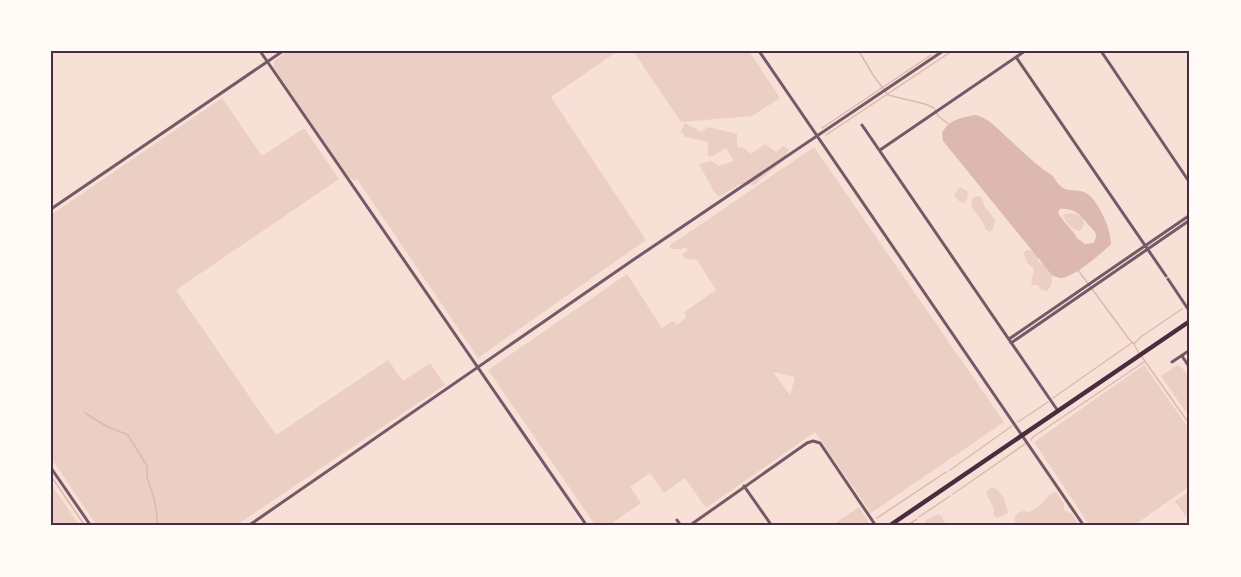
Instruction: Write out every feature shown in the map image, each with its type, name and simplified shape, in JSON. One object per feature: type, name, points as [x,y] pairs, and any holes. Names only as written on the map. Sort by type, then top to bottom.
[{"type":"main road","points":[[889,526],[1190,321]]},
{"type":"street","points":[[260,51],[587,526]]},
{"type":"street","points":[[51,209],[283,51]]},
{"type":"street","points":[[759,51],[1084,526]]},
{"type":"street","points":[[248,526],[642,254],[944,51]]},
{"type":"street","points":[[880,150],[1025,51]]},
{"type":"street","points":[[1101,51],[1190,183]]},
{"type":"street","points":[[1016,57],[1190,312]]},
{"type":"street","points":[[862,125],[1058,411]]},
{"type":"street","points":[[1010,341],[1190,215]]},
{"type":"street","points":[[1146,247],[1190,220]]},
{"type":"street","points":[[1172,363],[1190,350]]},
{"type":"street","points":[[1182,356],[1190,368]]},
{"type":"street","points":[[688,526],[813,441],[820,443],[876,526]]},
{"type":"street","points":[[51,468],[91,526]]},
{"type":"street","points":[[744,486],[772,526]]},
{"type":"street","points":[[676,520],[681,526]]},
{"type":"shaded area","points":[[288,51],[618,51],[551,97],[646,240],[478,358],[357,179],[355,181],[348,176],[274,68],[274,61]]},
{"type":"shaded area","points":[[633,51],[749,51],[780,98],[752,116],[681,122]]},
{"type":"shaded area","points":[[222,98],[262,156],[304,128],[339,179],[176,290],[276,435],[388,360],[403,381],[430,363],[445,385],[235,526],[97,526],[51,458],[51,215]]},
{"type":"shaded area","points":[[974,115],[989,121],[1053,176],[1062,187],[1067,190],[1082,191],[1089,195],[1102,214],[1109,230],[1111,244],[1073,274],[1061,278],[1052,275],[943,141],[942,133],[949,124]],"holes":[[[1064,209],[1078,214],[1093,229],[1096,234],[1093,243],[1085,244],[1077,238],[1058,212]]]},
{"type":"shaded area","points":[[685,123],[701,132],[708,127],[737,134],[737,147],[751,154],[765,144],[776,152],[783,146],[789,149],[783,161],[754,185],[740,184],[719,197],[699,164],[711,161],[719,166],[734,161],[726,148],[708,157],[708,142],[685,137],[681,131]]},
{"type":"shaded area","points":[[814,147],[1004,422],[871,513],[815,432],[706,508],[685,478],[664,493],[650,473],[630,487],[641,503],[608,526],[596,526],[488,370],[627,274],[662,328],[673,321],[677,325],[686,318],[684,312],[716,290],[697,260],[687,259],[682,255],[688,250],[685,247],[671,249],[669,246]],"holes":[[[774,372],[795,377],[790,395]]]},
{"type":"shaded area","points":[[960,187],[968,194],[964,203],[958,201],[954,195]]},
{"type":"shaded area","points":[[976,196],[981,197],[995,220],[990,232],[985,229],[971,206],[972,199]]},
{"type":"shaded area","points":[[1071,213],[1082,216],[1084,223],[1079,231],[1074,229],[1063,216]]},
{"type":"shaded area","points":[[1026,250],[1038,254],[1038,262],[1045,264],[1053,273],[1051,286],[1047,291],[1041,290],[1038,285],[1031,285],[1034,268],[1026,260],[1024,253]]},
{"type":"shaded area","points":[[1144,365],[1190,430],[1190,486],[1133,526],[1090,526],[1034,442]]},
{"type":"shaded area","points":[[1177,365],[1187,374],[1189,380],[1190,418],[1161,376]]},
{"type":"shaded area","points":[[51,484],[80,526],[51,526]]},
{"type":"shaded area","points":[[991,487],[1001,494],[1008,513],[998,518],[993,516],[994,509],[986,493]]},
{"type":"shaded area","points":[[1190,491],[1190,522],[1175,501]]},
{"type":"shaded area","points":[[1056,492],[1064,503],[1064,510],[1072,514],[1080,526],[1016,526],[1014,518],[1018,513],[1029,512],[1039,506],[1050,494]]},
{"type":"shaded area","points":[[859,507],[871,526],[831,526]]},
{"type":"shaded area","points":[[938,514],[949,526],[921,526],[928,519]]},
{"type":"waterway","points":[[859,51],[888,95],[934,108],[938,116],[950,125]]},
{"type":"waterway","points":[[826,135],[952,51]]},
{"type":"waterway","points":[[822,128],[931,55]]},
{"type":"waterway","points":[[1078,270],[1139,353]]},
{"type":"waterway","points":[[1134,344],[1182,309]]},
{"type":"waterway","points":[[1053,398],[1133,342]]},
{"type":"waterway","points":[[1142,357],[1190,425]]},
{"type":"waterway","points":[[1031,440],[1144,362]]},
{"type":"waterway","points":[[1018,422],[1048,402]]},
{"type":"waterway","points":[[85,413],[106,426],[128,435],[147,466],[147,477],[155,502],[158,526]]},
{"type":"waterway","points":[[950,470],[1012,426]]},
{"type":"waterway","points":[[953,494],[1025,444]]},
{"type":"waterway","points":[[877,518],[946,472]]},
{"type":"waterway","points":[[51,476],[85,526]]},
{"type":"waterway","points":[[919,517],[950,496]]},
{"type":"waterway","points":[[906,526],[917,519]]}]
